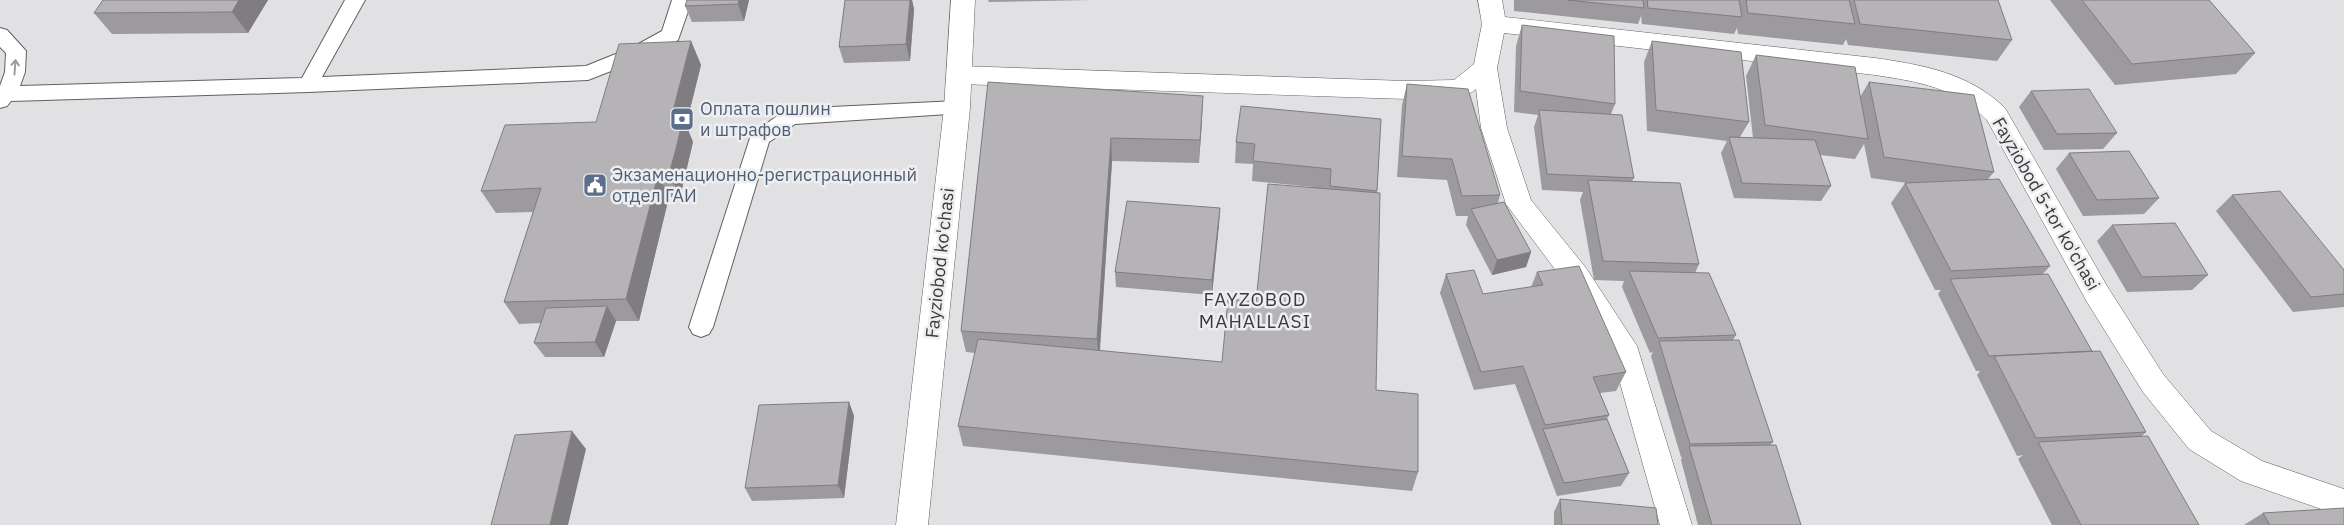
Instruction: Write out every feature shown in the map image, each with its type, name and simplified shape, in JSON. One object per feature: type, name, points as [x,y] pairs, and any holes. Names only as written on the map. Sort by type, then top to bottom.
[{"type":"street","name":"Fayziobod ko'chasi","points":[[912,525],[957,108],[963,0]]},
{"type":"street","points":[[1492,12],[1485,68],[1494,128],[1519,204],[1576,276],[1627,354],[1676,525]]},
{"type":"street","name":"Fayziobod 5-tor ko'chasi","points":[[1492,12],[1686,44],[1925,75],[1955,84],[1977,95],[1996,114],[2096,294],[2153,383],[2200,440],[2252,472],[2344,503]]},
{"type":"street","points":[[960,75],[1406,90],[1460,89],[1485,68]]},
{"type":"lane","points":[[308,85],[355,0]]},
{"type":"lane","points":[[0,36],[16,52],[17,71],[3,98],[588,73],[640,52],[671,36],[682,0]]},
{"type":"lane","points":[[701,327],[760,138],[790,117],[957,108]]},
{"type":"building","points":[[103,0],[239,0],[232,12],[94,13]]},
{"type":"building","points":[[687,0],[739,0],[738,4],[685,6]]},
{"type":"building","points":[[845,0],[910,0],[906,44],[839,47]]},
{"type":"building","points":[[1568,0],[1643,0],[1644,8]]},
{"type":"building","points":[[1647,0],[1739,0],[1742,17],[1648,8]]},
{"type":"building","points":[[1746,0],[1849,0],[1855,24],[1748,13]]},
{"type":"building","points":[[1854,0],[1998,0],[2012,40],[1860,24]]},
{"type":"building","points":[[2082,0],[2209,0],[2255,53],[2132,64]]},
{"type":"building","points":[[1522,25],[1614,36],[1615,104],[1520,91]]},
{"type":"building","name":"Экзаменационно-регистрационный отдел ГАИ","points":[[691,41],[671,119],[683,119],[676,149],[669,174],[658,175],[626,299],[504,302],[541,188],[481,191],[505,125],[596,122],[619,44]]},
{"type":"building","points":[[1652,41],[1741,52],[1749,122],[1656,110]]},
{"type":"building","points":[[1756,55],[1855,67],[1868,139],[1765,125]]},
{"type":"building","points":[[988,82],[1203,96],[1200,140],[1111,138],[1097,339],[961,331]]},
{"type":"building","points":[[1869,82],[1974,95],[1994,172],[1884,157]]},
{"type":"building","points":[[1407,84],[1468,89],[1500,195],[1462,196],[1452,159],[1402,156]]},
{"type":"building","points":[[2089,89],[2117,133],[2057,134],[2031,91]]},
{"type":"building","points":[[1241,106],[1381,119],[1377,191],[1330,186],[1331,169],[1253,161],[1255,144],[1236,142]]},
{"type":"building","points":[[1539,110],[1622,115],[1634,178],[1547,174]]},
{"type":"building","points":[[1729,137],[1815,140],[1831,186],[1742,183]]},
{"type":"building","points":[[2129,151],[2159,198],[2097,200],[2069,153]]},
{"type":"building","points":[[1999,179],[2050,266],[1951,271],[1905,183]]},
{"type":"building","points":[[1588,180],[1680,183],[1699,264],[1603,261]]},
{"type":"building","points":[[1268,184],[1380,193],[1376,390],[1418,394],[1418,472],[958,426],[978,339],[1222,362],[1228,299],[1256,302]]},
{"type":"building","points":[[2280,191],[2344,270],[2344,294],[2311,297],[2232,195]]},
{"type":"building","points":[[1127,201],[1220,208],[1212,280],[1115,272]]},
{"type":"building","points":[[1504,202],[1531,252],[1497,260],[1471,209]]},
{"type":"building","points":[[2175,223],[2208,275],[2142,277],[2112,225]]},
{"type":"building","points":[[1579,266],[1626,372],[1593,377],[1609,415],[1545,425],[1523,366],[1481,372],[1446,274],[1474,270],[1483,294],[1543,285],[1537,272]]},
{"type":"building","points":[[1629,271],[1709,273],[1736,335],[1658,338]]},
{"type":"building","points":[[2048,274],[2092,351],[1989,356],[1950,279]]},
{"type":"building","points":[[607,306],[595,342],[534,343],[546,308]]},
{"type":"building","points":[[1739,340],[1773,442],[1690,444],[1659,341]]},
{"type":"building","points":[[2100,351],[2146,432],[2036,438],[1994,356]]},
{"type":"building","points":[[849,402],[838,485],[745,488],[759,405]]},
{"type":"building","points":[[1607,419],[1629,473],[1564,483],[1543,429]]},
{"type":"building","points":[[572,431],[550,525],[491,525],[515,435]]},
{"type":"building","points":[[2148,436],[2199,525],[2081,525],[2038,442]]},
{"type":"building","points":[[1776,445],[1801,525],[1712,525],[1689,446]]},
{"type":"building","points":[[1560,499],[1656,508],[1658,525],[1562,525]]},
{"type":"building","points":[[2344,508],[2344,525],[2270,525],[2263,513]]},
{"type":"place","name":"Оплата пошлин и штрафов","points":[[682,119]]},
{"type":"place","name":"Экзаменационно-регистрационный отдел ГАИ","points":[[595,185]]},
{"type":"district","name":"FAYZOBOD MAHALLASI","points":[[1255,310]]}]
